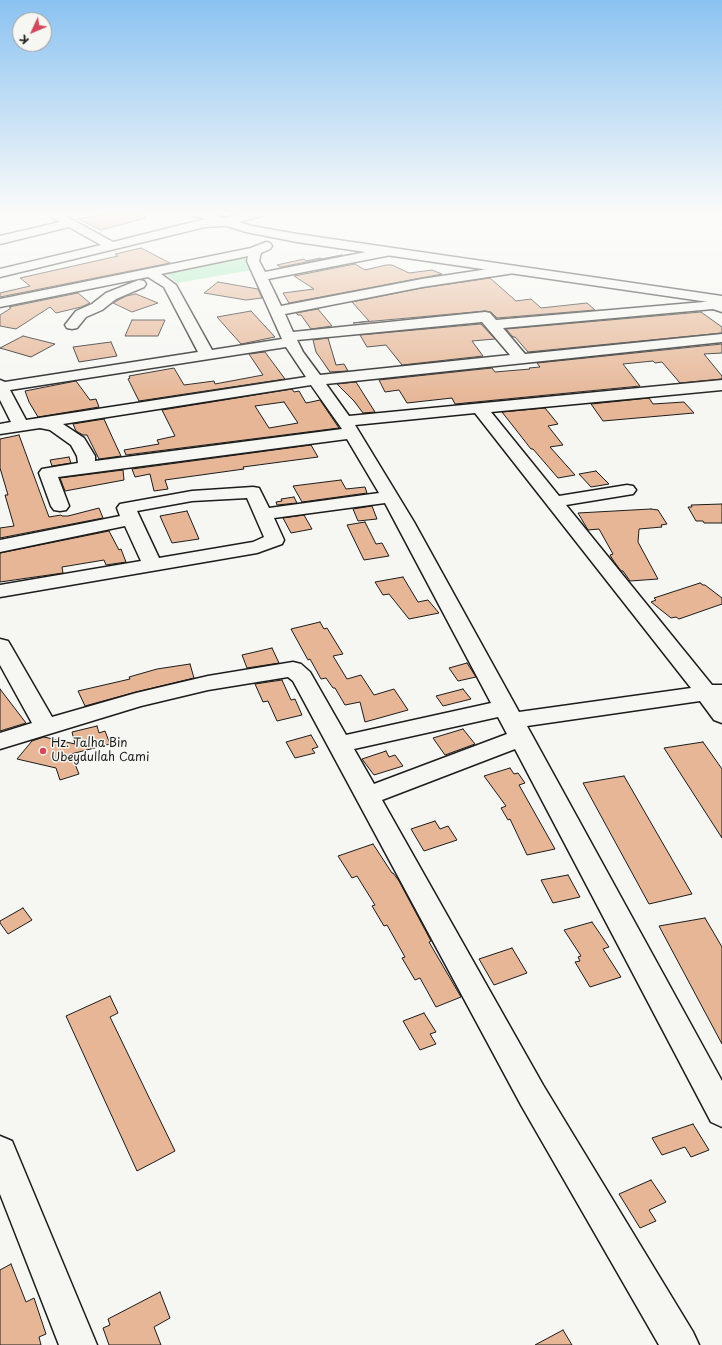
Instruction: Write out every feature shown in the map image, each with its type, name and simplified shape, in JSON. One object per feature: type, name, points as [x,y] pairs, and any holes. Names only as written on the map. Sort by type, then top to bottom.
[{"type":"main road","points":[[0,303],[143,277]]},
{"type":"main road","points":[[72,325],[81,314],[97,308],[111,296],[149,277]]},
{"type":"main road","points":[[156,277],[169,285],[207,355]]},
{"type":"main road","points":[[260,277],[296,353],[349,427],[390,497],[722,1112]]},
{"type":"main road","points":[[277,311],[422,283],[463,277]]},
{"type":"main road","points":[[554,277],[720,301]]},
{"type":"main road","points":[[577,277],[720,301]]},
{"type":"main road","points":[[422,283],[437,294]]},
{"type":"main road","points":[[21,426],[0,386],[207,355],[290,339],[720,301]]},
{"type":"main road","points":[[513,310],[484,314],[521,359]]},
{"type":"main road","points":[[0,429],[316,380],[722,338]]},
{"type":"main road","points":[[60,506],[48,473],[479,408],[722,385]]},
{"type":"main road","points":[[479,408],[554,502],[714,691],[722,715]]},
{"type":"main road","points":[[41,423],[56,427],[78,442],[86,456],[88,467]]},
{"type":"main road","points":[[554,502],[627,490]]},
{"type":"main road","points":[[0,591],[153,565],[257,547],[275,540],[253,492],[192,496],[126,508],[153,565]]},
{"type":"main road","points":[[263,514],[390,497]]},
{"type":"main road","points":[[0,546],[131,519]]},
{"type":"main road","points":[[0,646],[46,727]]},
{"type":"main road","points":[[0,741],[136,700],[208,684],[293,669],[302,677],[340,744],[532,1095],[680,1345]]},
{"type":"main road","points":[[340,744],[512,722],[714,691]]},
{"type":"main road","points":[[368,796],[512,722]]},
{"type":"main road","points":[[0,1152],[78,1345]]},
{"type":"green space","points":[[170,277],[213,277],[177,283]]},
{"type":"building","points":[[101,277],[0,297],[0,293],[30,286],[20,278]]},
{"type":"building","points":[[295,277],[427,277],[289,303],[283,293],[314,289]]},
{"type":"building","points":[[490,278],[516,301],[531,299],[541,308],[587,303],[595,310],[497,318],[491,312],[485,311],[353,323],[369,321],[352,302],[422,288]]},
{"type":"building","points":[[218,282],[258,289],[262,298],[246,300],[204,293]]},
{"type":"building","points":[[78,293],[90,303],[81,307],[56,313],[50,307],[16,329],[0,326],[0,315],[11,308],[9,307]]},
{"type":"building","points":[[136,294],[158,303],[132,312],[113,303],[126,296]]},
{"type":"building","points":[[318,309],[332,326],[311,329],[301,315],[296,313]]},
{"type":"building","points":[[251,311],[275,337],[241,344],[217,317]]},
{"type":"building","points":[[701,312],[722,327],[722,333],[528,352],[506,329]]},
{"type":"building","points":[[132,320],[165,320],[158,336],[125,336]]},
{"type":"building","points":[[481,324],[495,339],[472,341],[483,356],[402,365],[386,345],[367,347],[360,335]]},
{"type":"building","points":[[23,336],[55,344],[31,357],[0,348]]},
{"type":"building","points":[[328,338],[336,365],[344,364],[348,371],[330,372],[316,352],[313,340]]},
{"type":"building","points":[[111,342],[117,356],[79,362],[73,347]]},
{"type":"building","points":[[722,344],[722,353],[704,354],[722,376],[722,379],[680,383],[662,362],[655,363],[653,361],[623,364],[640,386],[455,404],[452,398],[407,403],[399,390],[385,392],[379,380],[492,368],[495,372],[530,369],[529,368],[540,367],[537,363]]},
{"type":"building","points":[[265,352],[285,379],[139,401],[128,379],[130,378],[129,376],[174,368],[184,385],[214,381],[215,384],[263,375],[249,354]]},
{"type":"building","points":[[76,381],[90,400],[96,399],[99,407],[38,417],[29,402],[25,391]]},
{"type":"building","points":[[356,382],[375,412],[363,413],[354,401],[337,384]]},
{"type":"building","points":[[292,389],[294,392],[299,391],[306,403],[320,400],[339,428],[126,455],[124,450],[159,444],[157,440],[175,436],[162,410]],"holes":[[[284,402],[298,423],[269,428],[255,406]]]},
{"type":"building","points":[[649,398],[653,404],[684,402],[694,413],[603,421],[591,404]]},
{"type":"building","points":[[545,408],[558,424],[548,426],[563,445],[550,447],[575,475],[558,478],[533,449],[531,449],[502,412]]},
{"type":"building","points":[[104,419],[121,456],[99,459],[87,435],[83,435],[76,431],[73,424]]},
{"type":"building","points":[[19,435],[49,517],[61,515],[68,516],[99,508],[103,518],[0,538],[0,528],[14,526],[5,495],[8,495],[0,468],[0,439]]},
{"type":"building","points":[[311,445],[318,457],[243,467],[244,469],[165,480],[168,489],[154,491],[150,474],[135,477],[132,469]]},
{"type":"building","points":[[69,457],[71,463],[52,466],[50,460]]},
{"type":"building","points":[[123,470],[124,480],[65,491],[60,478]]},
{"type":"building","points":[[596,471],[609,484],[591,487],[579,474]]},
{"type":"building","points":[[341,480],[346,489],[365,487],[367,493],[302,502],[293,486]]},
{"type":"building","points":[[294,497],[297,503],[277,505],[276,502],[282,501],[281,499]]},
{"type":"building","points":[[722,504],[722,523],[704,523],[703,521],[696,521],[688,507],[692,507],[691,505]]},
{"type":"building","points":[[372,506],[377,519],[358,521],[353,509]]},
{"type":"building","points":[[651,509],[658,510],[667,524],[661,525],[662,527],[639,529],[638,542],[658,579],[630,581],[610,555],[613,554],[599,529],[588,530],[578,513]]},
{"type":"building","points":[[187,511],[199,539],[172,543],[160,516]]},
{"type":"building","points":[[304,515],[312,529],[291,533],[283,518]]},
{"type":"building","points":[[365,522],[376,544],[382,543],[389,556],[364,560],[347,525]]},
{"type":"building","points":[[109,531],[119,550],[121,549],[126,562],[106,565],[104,560],[62,567],[63,573],[0,582],[0,553]]},
{"type":"building","points":[[403,577],[418,602],[428,600],[439,613],[409,619],[389,594],[383,595],[375,582]]},
{"type":"building","points":[[700,583],[722,598],[722,604],[679,619],[676,617],[671,618],[651,602],[656,600],[654,598]]},
{"type":"building","points":[[320,622],[324,629],[327,628],[343,654],[333,656],[347,679],[361,675],[374,695],[394,689],[408,710],[365,722],[360,702],[345,705],[335,688],[333,688],[326,678],[321,679],[310,659],[308,660],[291,629]]},
{"type":"building","points":[[272,648],[279,663],[247,668],[242,655]]},
{"type":"building","points":[[467,663],[476,677],[458,681],[449,668]]},
{"type":"building","points":[[190,664],[194,678],[85,706],[78,691],[130,679],[129,677],[157,669]]},
{"type":"building","points":[[282,680],[291,700],[295,699],[302,715],[277,721],[268,701],[263,702],[255,684]]},
{"type":"building","points":[[0,689],[26,723],[0,731]]},
{"type":"building","points":[[463,689],[471,699],[443,706],[436,696]]},
{"type":"building","points":[[97,726],[99,733],[105,731],[110,744],[71,754],[79,774],[60,780],[56,768],[17,759],[32,741],[44,737],[75,744],[72,732]]},
{"type":"building","points":[[463,729],[475,744],[445,755],[433,738]]},
{"type":"building","points":[[311,735],[318,747],[312,749],[315,753],[295,758],[286,742]]},
{"type":"building","points":[[703,742],[722,769],[722,838],[664,748]]},
{"type":"building","points":[[386,751],[389,757],[395,755],[403,766],[374,775],[362,759]]},
{"type":"building","points":[[510,768],[514,774],[518,773],[525,783],[519,785],[555,849],[527,855],[510,819],[508,820],[501,808],[506,806],[484,776]]},
{"type":"building","points":[[624,776],[692,894],[649,904],[583,783]]},
{"type":"building","points":[[435,821],[440,829],[448,826],[457,840],[424,851],[411,829]]},
{"type":"building","points":[[373,844],[399,881],[431,941],[429,942],[461,997],[436,1007],[420,978],[415,980],[402,958],[405,957],[387,925],[384,926],[372,906],[375,905],[357,876],[352,878],[338,856]]},
{"type":"building","points":[[568,875],[580,897],[553,903],[541,880]]},
{"type":"building","points":[[23,908],[32,920],[8,934],[0,921]]},
{"type":"building","points":[[705,918],[722,947],[722,1044],[659,926]]},
{"type":"building","points":[[592,922],[609,947],[603,949],[621,977],[590,987],[575,962],[580,961],[578,957],[581,956],[564,930]]},
{"type":"building","points":[[512,948],[527,973],[494,985],[479,959]]},
{"type":"building","points":[[110,996],[118,1013],[110,1017],[175,1151],[137,1171],[66,1016]]},
{"type":"building","points":[[424,1013],[436,1032],[430,1034],[436,1044],[420,1050],[403,1021]]},
{"type":"building","points":[[693,1124],[709,1150],[691,1157],[685,1147],[662,1155],[652,1138]]},
{"type":"building","points":[[651,1180],[666,1202],[649,1210],[656,1221],[640,1228],[619,1194]]},
{"type":"building","points":[[11,1264],[26,1302],[34,1298],[46,1334],[39,1337],[41,1345],[0,1345],[0,1270]]},
{"type":"building","points":[[160,1292],[170,1318],[154,1327],[161,1345],[109,1345],[103,1328],[110,1325],[108,1319]]},
{"type":"building","points":[[563,1330],[572,1345],[535,1345]]},
{"type":"place","name":"Hz. Talha Bin Ubeydullah Cami","points":[[43,751]]}]
